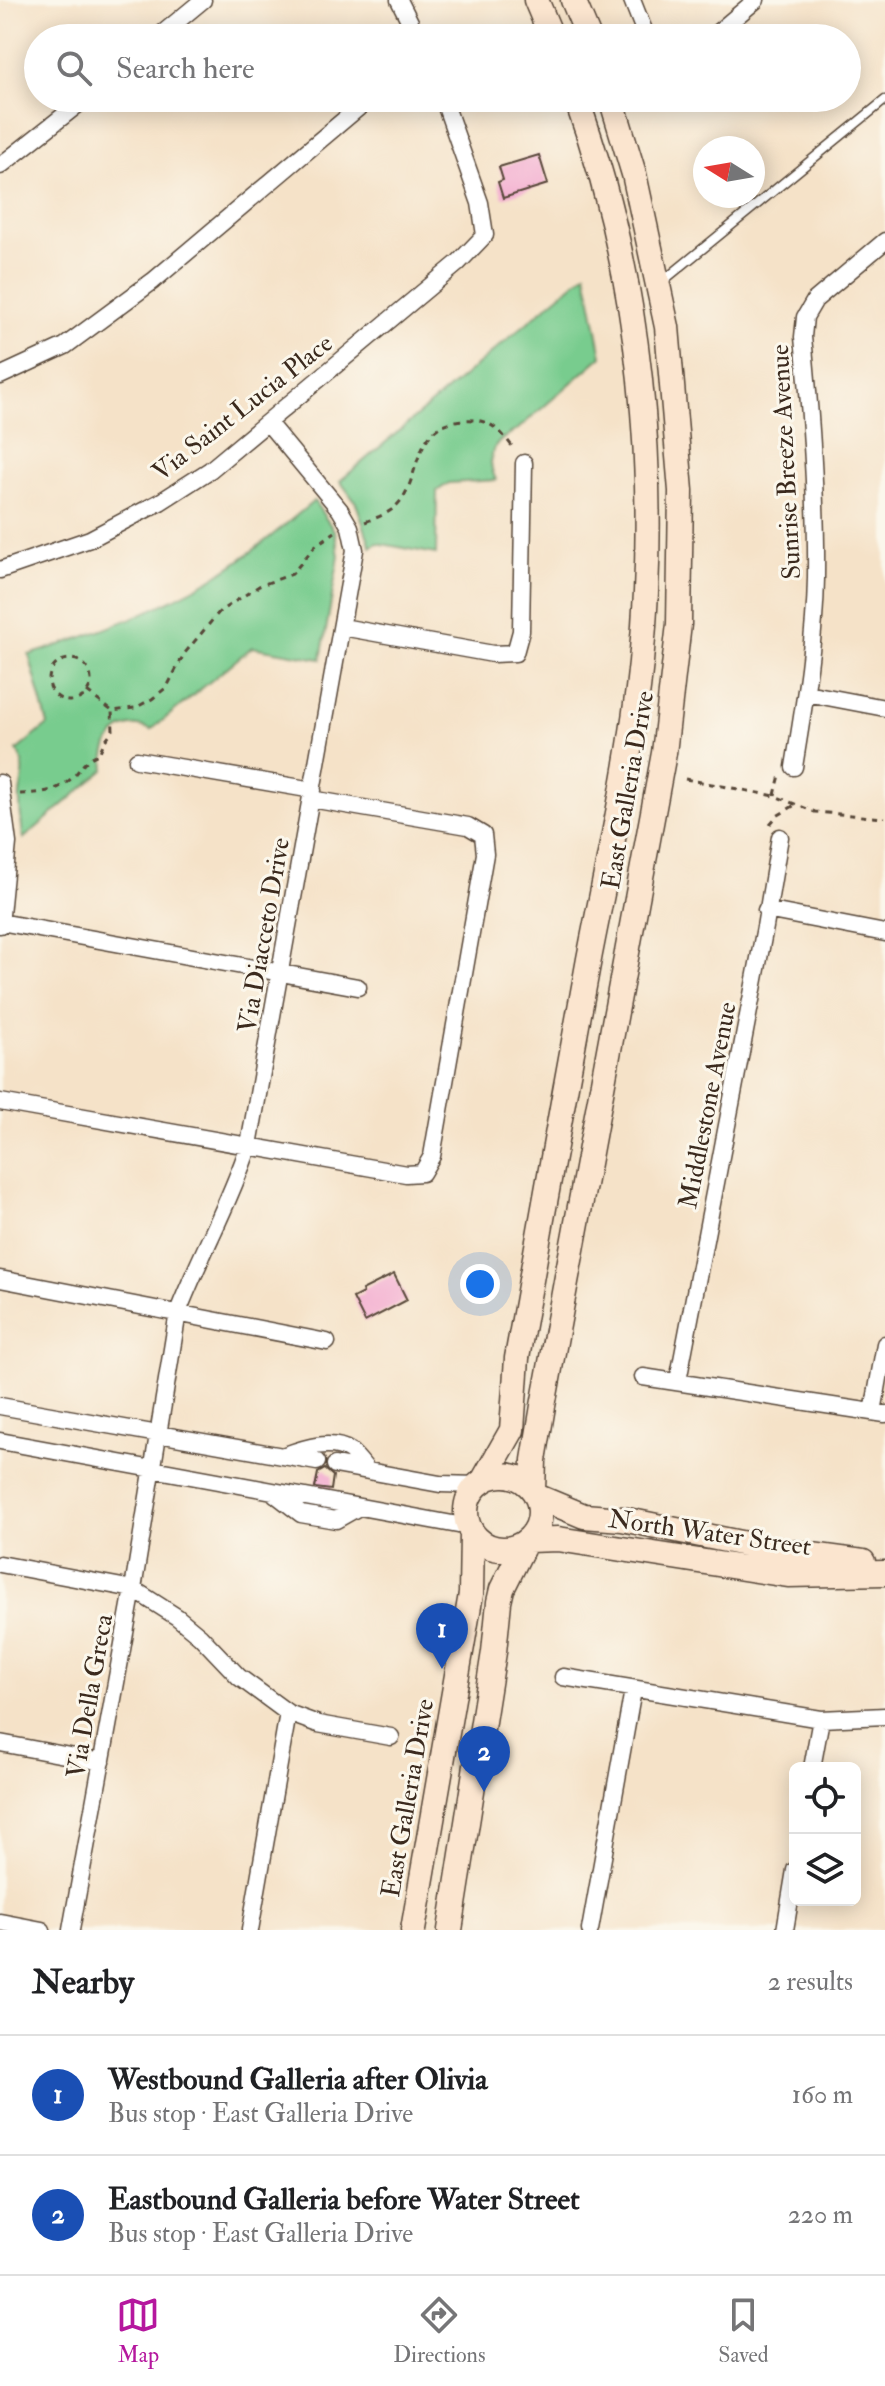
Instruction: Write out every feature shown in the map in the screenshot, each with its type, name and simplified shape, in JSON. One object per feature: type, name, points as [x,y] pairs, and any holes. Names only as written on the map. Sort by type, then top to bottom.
[{"type":"main road","points":[[536,0],[546,24]]},
{"type":"main road","points":[[573,0],[583,24]]},
{"type":"main road","name":"East Galleria Drive","points":[[480,1483],[512,1430],[517,1358],[632,734],[644,611],[646,481],[639,379],[614,230],[580,112]]},
{"type":"main road","name":"East Galleria Drive","points":[[534,1493],[534,1460],[543,1406],[659,784],[675,679],[682,567],[681,491],[670,356],[659,284],[634,174],[615,112]]},
{"type":"main road","points":[[450,1930],[494,1652],[499,1602],[502,1589],[537,1526],[540,1514],[534,1493],[524,1481],[500,1475],[480,1483],[466,1507],[470,1530],[488,1546],[499,1550],[511,1549],[527,1540]]},
{"type":"main road","name":"North Water Street","points":[[534,1493],[555,1506],[584,1516],[622,1519],[775,1550],[885,1565]]},
{"type":"main road","name":"East Galleria Drive","points":[[413,1930],[471,1594],[470,1530]]},
{"type":"main road","name":"North Water Street","points":[[527,1540],[568,1541],[788,1575],[885,1573]]},
{"type":"street","points":[[174,24],[203,0]]},
{"type":"street","points":[[399,0],[411,24]]},
{"type":"street","points":[[632,0],[641,24]]},
{"type":"street","points":[[728,24],[756,0]]},
{"type":"street","points":[[0,166],[68,112]]},
{"type":"street","points":[[0,376],[65,346],[153,281],[353,112]]},
{"type":"street","name":"Via Saint Lucia Place","points":[[0,570],[90,539],[160,502],[210,470],[458,263],[485,235],[480,203],[448,112]]},
{"type":"street","name":"Sunrise Breeze Avenue","points":[[787,770],[806,693],[816,566],[815,490],[803,337],[805,317],[815,300],[885,241]]},
{"type":"street","name":"Via Diacceto Drive","points":[[153,1470],[178,1312],[237,1183],[249,1145],[355,550],[350,527],[340,510],[268,423]]},
{"type":"street","points":[[342,627],[493,654],[515,653],[521,631],[524,463]]},
{"type":"street","points":[[806,693],[885,708]]},
{"type":"street","points":[[0,1102],[406,1174],[422,1173],[432,1156],[485,854],[483,835],[468,826],[137,760]]},
{"type":"street","points":[[0,783],[8,843],[0,924],[358,987]]},
{"type":"street","name":"Middlestone Avenue","points":[[678,1381],[766,910],[774,834]]},
{"type":"street","points":[[766,910],[885,933]]},
{"type":"street","points":[[0,1279],[327,1342]]},
{"type":"street","points":[[643,1377],[879,1413],[885,1344]]},
{"type":"street","points":[[0,1406],[317,1462]]},
{"type":"street","points":[[0,1441],[273,1493],[301,1514],[336,1520],[359,1507],[470,1530]]},
{"type":"street","points":[[280,1456],[315,1444],[348,1450],[367,1470]]},
{"type":"street","points":[[335,1465],[440,1484],[480,1483]]},
{"type":"street","name":"Via Della Greca","points":[[71,1930],[153,1470]]},
{"type":"street","points":[[0,1564],[133,1589],[177,1617],[239,1677],[288,1713],[318,1724],[391,1737]]},
{"type":"street","points":[[563,1677],[821,1719],[885,1716]]},
{"type":"street","points":[[590,1930],[633,1690]]},
{"type":"street","points":[[250,1930],[288,1713]]},
{"type":"street","points":[[813,1762],[821,1719]]},
{"type":"street","points":[[0,1743],[102,1762]]},
{"type":"street","points":[[785,1930],[789,1906]]},
{"type":"street","points":[[0,1922],[42,1930]]},
{"type":"lane","points":[[659,284],[885,100]]},
{"type":"path","points":[[365,522],[396,507],[404,496],[425,443],[449,422],[476,419],[499,429],[524,463]]},
{"type":"path","points":[[87,692],[112,711],[135,708],[152,699],[167,687],[184,654],[220,611],[259,586],[292,574],[315,546],[335,532]]},
{"type":"path","points":[[62,660],[81,663],[90,673],[87,692],[75,701],[61,700],[55,696],[49,683],[52,669],[62,660]]},
{"type":"path","points":[[20,794],[53,791],[70,780],[88,758],[99,754],[113,730],[112,711]]},
{"type":"path","points":[[775,796],[787,770]]},
{"type":"path","points":[[685,779],[775,796],[825,814],[885,818]]},
{"type":"path","points":[[774,834],[773,820],[796,805]]},
{"type":"green space","points":[[586,273],[602,356],[497,444],[491,456],[496,480],[449,483],[437,491],[436,554],[377,543],[371,547],[356,503],[340,481]]},
{"type":"green space","points":[[314,501],[335,532],[339,556],[321,659],[252,647],[151,730],[131,726],[116,734],[106,749],[105,769],[23,839],[20,799],[23,767],[17,750],[48,725],[29,655],[122,622],[189,591],[238,561]]},
{"type":"building","points":[[539,155],[548,184],[503,198],[498,182],[503,180],[499,167]]},
{"type":"building","points":[[394,1274],[407,1300],[365,1322],[353,1298]]},
{"type":"building","points":[[325,1469],[333,1476],[331,1490],[315,1488],[318,1473]]},
{"type":"place","name":"Westbound Galleria after Olivia","points":[[442,1669]]},
{"type":"place","name":"Eastbound Galleria before Water Street","points":[[484,1792]]}]
